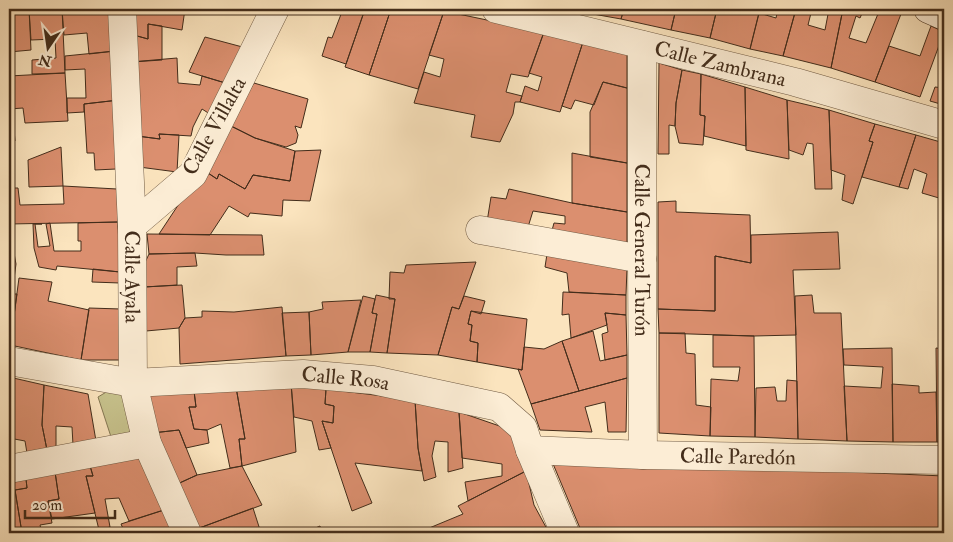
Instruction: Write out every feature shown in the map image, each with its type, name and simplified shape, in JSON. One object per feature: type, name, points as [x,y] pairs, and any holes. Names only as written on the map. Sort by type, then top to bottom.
[{"type":"street","name":"Calle Ayala","points":[[122,9],[132,226],[133,383],[147,443],[187,533]]},
{"type":"street","name":"Calle Villalta","points":[[132,226],[193,174],[275,9]]},
{"type":"street","name":"Calle Zambrana","points":[[496,9],[795,82],[944,125]]},
{"type":"street","points":[[928,9],[944,16]]},
{"type":"street","name":"Calle General Turón","points":[[642,45],[643,455]]},
{"type":"street","points":[[480,230],[642,259]]},
{"type":"street","name":"Calle Rosa","points":[[9,361],[133,383],[303,374],[373,380],[499,407],[523,428],[564,533]]},
{"type":"street","points":[[9,469],[147,443]]},
{"type":"street","name":"Calle Paredón","points":[[530,450],[643,455],[944,460]]},
{"type":"shaded area","points":[[108,391],[133,397],[143,426],[114,446],[98,397]]},
{"type":"building","points":[[9,9],[29,9],[31,50],[9,52]]},
{"type":"building","points":[[29,9],[62,9],[65,73],[32,74],[32,60],[56,58],[55,39],[31,40]]},
{"type":"building","points":[[62,9],[112,9],[115,51],[89,54],[87,33],[64,35]]},
{"type":"building","points":[[131,9],[185,9],[182,30],[148,24],[148,39],[130,34]]},
{"type":"building","points":[[202,9],[228,9],[227,13],[202,11]]},
{"type":"building","points":[[228,9],[266,9],[264,13],[227,13]]},
{"type":"building","points":[[343,9],[365,9],[346,64],[322,56],[328,37],[332,38]]},
{"type":"building","points":[[365,9],[391,9],[369,75],[345,67]]},
{"type":"building","points":[[391,9],[434,9],[444,11],[418,89],[369,75]]},
{"type":"building","points":[[572,9],[594,9],[593,14]]},
{"type":"building","points":[[594,9],[624,9],[621,19],[593,14]]},
{"type":"building","points":[[624,9],[676,9],[671,30],[621,19]]},
{"type":"building","points":[[676,9],[717,9],[710,38],[671,30]]},
{"type":"building","points":[[717,9],[760,9],[750,49],[710,38]]},
{"type":"building","points":[[778,9],[796,9],[783,56],[750,49],[759,13],[776,18]]},
{"type":"building","points":[[796,9],[812,9],[808,25],[825,30],[829,9],[843,9],[831,68],[783,56]]},
{"type":"building","points":[[843,9],[864,9],[860,18],[856,16],[849,38],[866,43],[880,9],[889,9],[901,14],[875,82],[831,68]]},
{"type":"building","points":[[444,11],[544,32],[528,77],[511,74],[506,92],[522,96],[520,102],[515,102],[513,114],[500,142],[471,137],[475,115],[414,103],[424,72],[440,77],[444,59],[429,55]]},
{"type":"building","points":[[148,24],[162,26],[162,60],[131,62],[130,34],[148,39]]},
{"type":"building","points":[[931,26],[944,32],[920,97],[875,82],[889,46],[920,56]]},
{"type":"building","points":[[544,32],[583,42],[560,112],[520,102],[525,86],[538,91],[542,77],[529,73]]},
{"type":"building","points":[[205,37],[250,49],[232,85],[189,72]]},
{"type":"building","points":[[583,42],[627,50],[627,88],[603,82],[594,105],[575,100],[571,109],[562,106]]},
{"type":"building","points":[[115,51],[119,100],[84,104],[84,112],[67,113],[67,98],[86,98],[85,69],[65,70],[65,56]]},
{"type":"building","points":[[177,58],[178,83],[200,85],[202,76],[232,85],[213,116],[202,109],[193,127],[191,136],[159,134],[160,139],[137,136],[131,62]]},
{"type":"building","points":[[659,63],[682,70],[676,103],[675,126],[669,125],[669,154],[658,154]]},
{"type":"building","points":[[682,70],[701,74],[700,115],[705,116],[703,145],[679,143],[675,126],[676,103]]},
{"type":"building","points":[[65,73],[68,121],[25,123],[23,108],[9,109],[9,76]]},
{"type":"building","points":[[701,74],[745,87],[746,146],[704,136],[705,116],[700,115]]},
{"type":"building","points":[[603,82],[627,88],[627,163],[590,157],[590,112]]},
{"type":"building","points":[[254,83],[308,99],[301,128],[295,126],[298,135],[296,143],[286,147],[255,138],[229,125]]},
{"type":"building","points":[[745,87],[787,100],[789,159],[746,150]]},
{"type":"building","points":[[935,87],[944,88],[944,105],[930,101]]},
{"type":"building","points":[[119,100],[116,169],[95,170],[94,153],[87,153],[84,104]]},
{"type":"building","points":[[787,100],[829,110],[832,189],[815,189],[813,144],[807,143],[803,155],[789,150]]},
{"type":"building","points":[[829,110],[875,124],[869,141],[873,142],[853,204],[842,200],[845,175],[831,170]]},
{"type":"building","points":[[9,111],[10,118],[13,118],[15,141],[9,142]]},
{"type":"building","points":[[875,124],[916,135],[899,187],[862,177],[873,142],[869,141]]},
{"type":"building","points":[[229,125],[255,138],[295,151],[290,181],[253,175],[245,189],[219,174],[217,179],[202,169]]},
{"type":"building","points":[[159,134],[179,135],[177,172],[139,167],[137,136],[160,139]]},
{"type":"building","points":[[916,135],[944,143],[944,180],[939,198],[922,193],[927,174],[914,169],[908,189],[899,187]]},
{"type":"building","points":[[61,147],[63,186],[29,187],[28,160]]},
{"type":"building","points":[[321,150],[310,201],[283,200],[282,216],[250,213],[248,217],[229,206],[210,235],[159,234],[202,169],[217,179],[219,174],[245,189],[253,175],[290,181],[295,151]]},
{"type":"building","points":[[572,153],[627,163],[627,212],[572,203]]},
{"type":"building","points":[[944,180],[944,199],[939,198]]},
{"type":"building","points":[[63,186],[117,189],[118,222],[9,224],[9,188],[18,188],[20,205],[64,204]]},
{"type":"building","points":[[509,189],[572,203],[627,212],[627,246],[551,234],[554,223],[565,224],[565,216],[533,211],[528,227],[487,222],[491,197],[506,199]]},
{"type":"building","points":[[676,201],[676,212],[750,215],[751,263],[715,256],[715,311],[658,309],[658,202]]},
{"type":"building","points":[[118,222],[120,272],[57,266],[56,270],[39,267],[34,248],[33,224],[35,224],[38,247],[50,246],[46,224],[50,223],[54,251],[81,251],[81,241],[78,241],[78,223]]},
{"type":"building","points":[[9,226],[16,264],[12,294],[17,294],[10,345],[9,344]]},
{"type":"building","points":[[838,232],[840,269],[793,270],[796,335],[754,336],[659,333],[658,309],[715,311],[715,256],[751,263],[751,235]]},
{"type":"building","points":[[147,234],[262,235],[264,255],[149,254]]},
{"type":"building","points":[[195,253],[197,266],[177,267],[177,285],[144,287],[142,269],[149,254]]},
{"type":"building","points":[[547,254],[627,268],[626,295],[569,292],[567,273],[545,267]]},
{"type":"building","points":[[476,262],[459,309],[452,307],[438,355],[387,353],[395,299],[389,299],[390,272],[404,273],[406,265]]},
{"type":"building","points":[[93,269],[120,272],[120,283],[92,282]]},
{"type":"building","points":[[19,278],[52,282],[48,301],[89,310],[81,360],[10,345]]},
{"type":"building","points":[[182,285],[185,318],[179,328],[146,331],[144,287]]},
{"type":"building","points":[[563,292],[626,295],[626,315],[605,313],[607,325],[571,338],[569,314],[562,315]]},
{"type":"building","points":[[376,295],[395,299],[387,353],[370,352],[377,314],[372,313]]},
{"type":"building","points":[[812,295],[814,313],[841,313],[847,441],[798,439],[795,296]]},
{"type":"building","points":[[363,296],[375,299],[372,313],[377,314],[370,352],[348,352]]},
{"type":"building","points":[[464,296],[485,301],[481,314],[471,311],[468,324],[472,325],[470,341],[478,343],[477,362],[438,355],[452,307],[459,309]]},
{"type":"building","points":[[361,300],[348,352],[311,355],[309,312],[323,309],[322,302]]},
{"type":"building","points":[[282,307],[286,356],[180,364],[179,328],[185,318],[202,317],[202,311],[234,312]]},
{"type":"building","points":[[89,308],[121,309],[123,360],[81,360]]},
{"type":"building","points":[[471,311],[527,319],[522,370],[477,362],[478,343],[470,341],[472,325],[468,324]]},
{"type":"building","points":[[309,312],[311,355],[286,356],[282,313]]},
{"type":"building","points":[[605,313],[626,315],[627,355],[605,360],[602,334],[608,332]]},
{"type":"building","points":[[593,331],[600,361],[627,355],[627,378],[579,391],[562,341]]},
{"type":"building","points":[[659,333],[685,333],[686,353],[695,354],[696,405],[711,407],[710,436],[659,433]]},
{"type":"building","points":[[713,335],[754,336],[755,437],[710,436],[711,379],[738,381],[740,367],[713,367]]},
{"type":"building","points":[[562,341],[579,391],[531,404],[518,369],[522,370],[524,347],[544,349]]},
{"type":"building","points":[[892,348],[893,442],[847,441],[844,386],[881,388],[883,367],[844,365],[843,349]]},
{"type":"building","points":[[936,348],[944,349],[944,443],[937,442]]},
{"type":"building","points":[[9,377],[44,385],[42,425],[47,450],[27,453],[25,441],[9,438]]},
{"type":"building","points":[[627,378],[626,432],[608,432],[605,402],[585,407],[592,432],[540,430],[531,404]]},
{"type":"building","points":[[787,380],[797,381],[798,439],[755,437],[756,388],[775,387],[777,401],[786,401]]},
{"type":"building","points":[[291,383],[326,389],[325,404],[334,406],[333,423],[322,421],[331,448],[319,450],[312,421],[294,417]]},
{"type":"building","points":[[291,383],[296,452],[242,466],[239,439],[245,439],[236,387]]},
{"type":"building","points":[[892,384],[919,386],[919,393],[936,392],[937,442],[893,442]]},
{"type":"building","points":[[44,385],[88,394],[96,441],[73,445],[72,427],[56,426],[56,448],[47,450],[42,425]]},
{"type":"building","points":[[236,387],[245,439],[239,439],[242,466],[230,468],[221,424],[207,430],[194,429],[189,407],[196,407],[194,391]]},
{"type":"building","points":[[326,389],[415,400],[418,448],[422,471],[355,463],[372,503],[352,511],[322,421],[333,423],[334,406],[325,404]]},
{"type":"building","points":[[194,391],[196,407],[189,407],[194,429],[207,430],[209,443],[186,448],[179,430],[152,433],[149,393]]},
{"type":"building","points":[[415,400],[459,412],[463,468],[448,472],[448,442],[435,441],[432,456],[436,477],[424,481],[418,448]]},
{"type":"building","points":[[459,412],[514,431],[526,471],[468,501],[465,482],[502,476],[502,464],[462,458]]},
{"type":"building","points":[[179,430],[197,475],[173,486],[152,433]]},
{"type":"building","points":[[138,450],[167,509],[129,521],[119,498],[105,499],[110,527],[99,530],[86,476],[93,476],[88,459]]},
{"type":"building","points":[[88,459],[93,476],[86,476],[95,513],[52,519],[48,501],[59,499],[54,465]]},
{"type":"building","points":[[551,459],[944,476],[944,533],[582,533]]},
{"type":"building","points":[[54,465],[59,499],[48,501],[52,523],[40,525],[42,533],[22,533],[15,490],[27,488],[25,470]]},
{"type":"building","points":[[242,466],[262,505],[194,530],[173,486],[197,475]]},
{"type":"building","points":[[25,470],[27,488],[15,490],[22,533],[9,533],[9,473]]},
{"type":"building","points":[[526,471],[534,505],[547,529],[538,533],[423,533],[422,531],[463,514],[458,506]]},
{"type":"building","points":[[253,508],[261,533],[196,533],[194,530]]},
{"type":"building","points":[[167,509],[178,533],[125,533],[121,524]]},
{"type":"building","points":[[320,526],[322,533],[304,533]]},
{"type":"building","points":[[285,529],[286,533],[270,533]]}]
